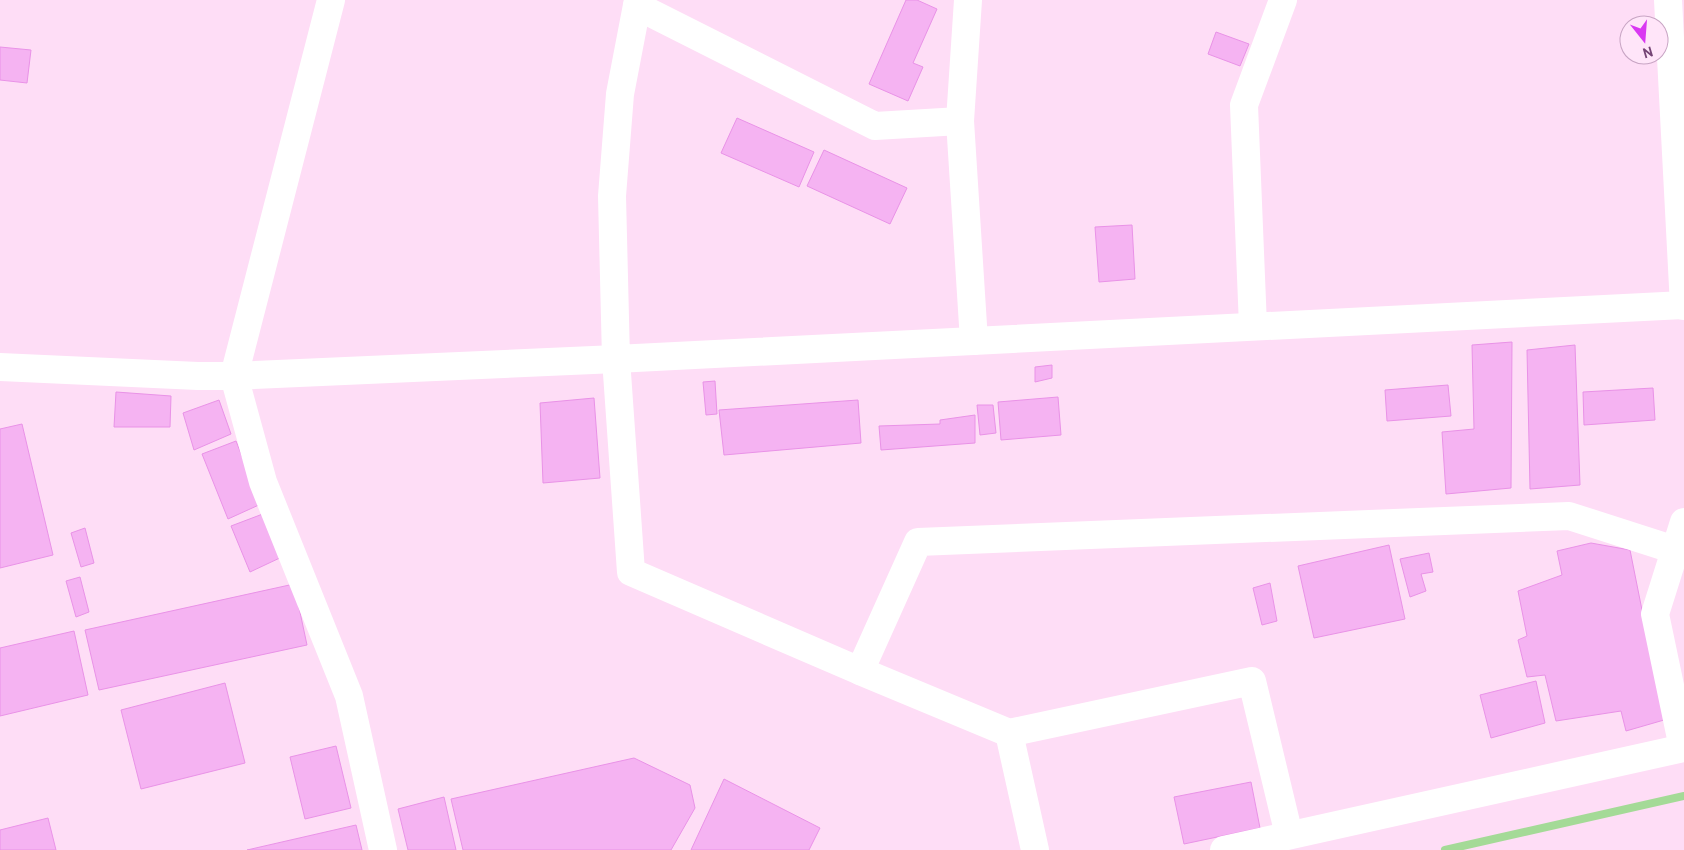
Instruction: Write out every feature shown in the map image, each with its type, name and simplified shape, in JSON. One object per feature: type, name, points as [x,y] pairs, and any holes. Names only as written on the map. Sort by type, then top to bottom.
[{"type":"street","points":[[331,0],[234,376],[264,482],[349,696],[383,850]]},
{"type":"street","points":[[968,0],[960,121],[974,340]]},
{"type":"street","points":[[1253,326],[1244,105],[1283,0]]},
{"type":"street","points":[[0,367],[234,376],[616,359],[1684,305],[1668,0]]},
{"type":"street","points":[[960,121],[875,126],[637,3],[620,94],[612,196],[616,359],[631,572],[860,671],[1009,732],[1252,681],[1289,836]]},
{"type":"street","points":[[860,671],[918,542],[1569,516],[1675,550]]},
{"type":"street","points":[[1224,850],[1684,748],[1654,614],[1684,522]]},
{"type":"street","points":[[1009,732],[1035,850]]},
{"type":"building","points":[[906,0],[917,0],[937,9],[913,63],[923,67],[908,101],[869,84]]},
{"type":"building","points":[[1216,32],[1249,44],[1240,66],[1208,54]]},
{"type":"building","points":[[0,47],[31,50],[27,83],[0,80]]},
{"type":"building","points":[[737,118],[814,152],[799,187],[721,153]]},
{"type":"building","points":[[824,150],[907,188],[890,224],[807,186]]},
{"type":"building","points":[[1132,225],[1135,279],[1099,282],[1095,227]]},
{"type":"building","points":[[1512,342],[1511,488],[1446,494],[1442,432],[1474,429],[1472,345]]},
{"type":"building","points":[[1575,345],[1580,485],[1530,489],[1527,350]]},
{"type":"building","points":[[1052,365],[1052,378],[1035,382],[1035,367]]},
{"type":"building","points":[[715,381],[717,414],[706,415],[703,382]]},
{"type":"building","points":[[1448,385],[1451,416],[1387,421],[1385,390]]},
{"type":"building","points":[[1653,388],[1655,420],[1584,425],[1583,392]]},
{"type":"building","points":[[116,392],[171,396],[170,427],[114,427]]},
{"type":"building","points":[[1058,397],[1061,435],[1001,440],[998,402]]},
{"type":"building","points":[[594,398],[600,478],[543,483],[540,403]]},
{"type":"building","points":[[219,400],[231,434],[194,450],[183,413]]},
{"type":"building","points":[[858,400],[861,443],[724,455],[719,410]]},
{"type":"building","points":[[977,405],[993,405],[996,433],[980,435]]},
{"type":"building","points":[[975,415],[975,443],[881,450],[879,426],[940,424],[940,420]]},
{"type":"building","points":[[22,424],[53,555],[0,568],[0,429]]},
{"type":"building","points":[[236,441],[261,504],[228,519],[202,454]]},
{"type":"building","points":[[268,512],[284,556],[250,572],[231,526]]},
{"type":"building","points":[[85,528],[94,563],[81,567],[71,533]]},
{"type":"building","points":[[1591,543],[1630,550],[1664,720],[1626,731],[1621,711],[1556,721],[1545,675],[1527,677],[1518,640],[1527,636],[1518,591],[1562,575],[1557,551]]},
{"type":"building","points":[[1389,545],[1405,619],[1314,638],[1298,566]]},
{"type":"building","points":[[1429,553],[1433,572],[1421,574],[1426,591],[1410,597],[1400,559]]},
{"type":"building","points":[[80,577],[89,612],[76,617],[66,581]]},
{"type":"building","points":[[1270,583],[1277,621],[1262,625],[1253,588]]},
{"type":"building","points":[[294,584],[307,645],[99,690],[85,630]]},
{"type":"building","points":[[74,631],[88,695],[0,716],[0,648]]},
{"type":"building","points":[[1536,681],[1545,723],[1491,738],[1480,695]]},
{"type":"building","points":[[225,683],[245,763],[141,789],[121,710]]},
{"type":"building","points":[[336,746],[351,808],[305,819],[290,757]]},
{"type":"building","points":[[634,758],[690,785],[695,808],[671,850],[463,850],[451,799]]},
{"type":"building","points":[[724,779],[820,828],[809,850],[691,850]]},
{"type":"building","points":[[1251,782],[1260,828],[1184,844],[1174,797]]},
{"type":"building","points":[[444,797],[456,850],[408,850],[398,809]]},
{"type":"building","points":[[48,818],[56,850],[0,850],[0,830]]},
{"type":"building","points":[[356,825],[362,850],[247,850]]},
{"type":"waterway","points":[[1445,850],[1684,796]]}]
